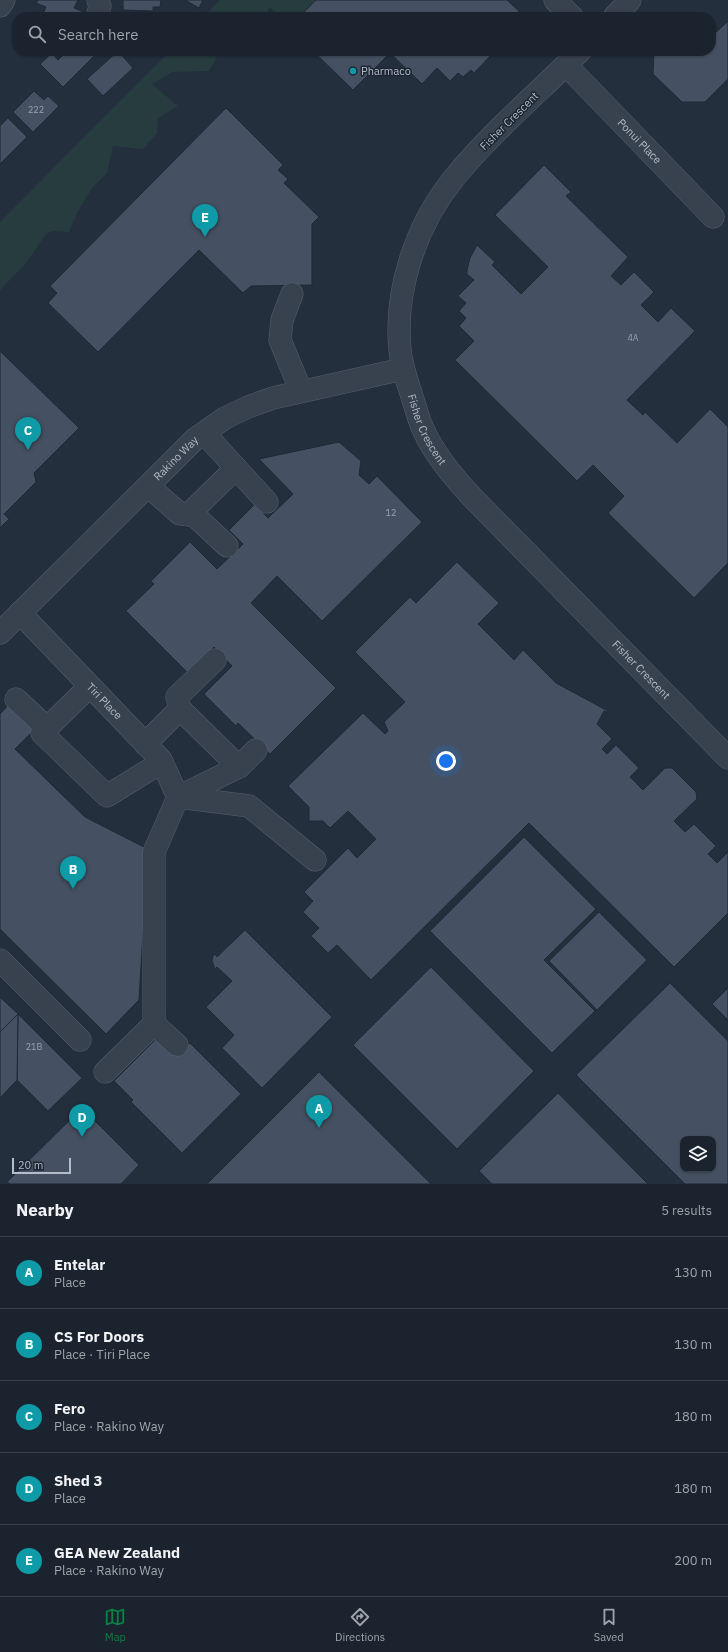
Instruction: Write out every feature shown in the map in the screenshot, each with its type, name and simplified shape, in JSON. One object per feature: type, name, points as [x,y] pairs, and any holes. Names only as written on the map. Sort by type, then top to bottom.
[{"type":"street","points":[[0,6],[4,0]]},
{"type":"street","points":[[98,0],[100,6],[98,12]]},
{"type":"street","points":[[555,0],[567,12]]},
{"type":"street","points":[[619,12],[630,0]]},
{"type":"street","name":"Ponui Place","points":[[573,58],[713,217]]},
{"type":"street","name":"Fisher Crescent","points":[[573,58],[491,136],[454,179],[433,209],[424,226],[405,278],[401,303],[400,350],[403,369],[423,429],[440,460],[453,476],[728,758]]},
{"type":"street","points":[[292,294],[282,320],[280,340],[301,391]]},
{"type":"street","name":"Rakino Way","points":[[0,633],[195,439],[226,418],[248,407],[273,398],[403,369]]},
{"type":"street","points":[[204,433],[267,502]]},
{"type":"street","points":[[188,515],[236,468]]},
{"type":"street","points":[[148,486],[180,514],[194,516],[227,546]]},
{"type":"street","name":"Tiri Place","points":[[20,613],[162,762],[178,797]]},
{"type":"street","points":[[215,660],[177,697],[180,709],[239,767]]},
{"type":"street","points":[[90,686],[42,733],[107,796],[162,762]]},
{"type":"street","points":[[16,699],[47,728]]},
{"type":"street","points":[[145,744],[180,709]]},
{"type":"street","points":[[105,1072],[154,1024],[154,852],[178,797],[239,767],[256,750]]},
{"type":"street","points":[[178,797],[249,806],[315,860]]},
{"type":"street","points":[[0,960],[80,1040]]},
{"type":"street","points":[[154,1024],[177,1045]]},
{"type":"green space","points":[[220,0],[316,0],[304,12],[275,12],[270,7],[268,12],[209,12]]},
{"type":"green space","points":[[165,56],[216,56],[209,71],[172,72],[152,84],[178,106],[158,118],[157,133],[143,149],[113,146],[107,173],[92,188],[78,211],[69,232],[52,231],[46,234],[26,263],[0,290],[0,222]]},
{"type":"building","points":[[38,0],[78,0],[74,8],[84,12],[44,12],[46,7],[36,3]]},
{"type":"building","points":[[123,0],[161,0],[160,7],[153,7],[153,11],[123,10]]},
{"type":"building","points":[[185,0],[203,0],[199,8]]},
{"type":"building","points":[[316,0],[507,0],[519,11],[518,12],[304,12]]},
{"type":"building","points":[[728,21],[728,79],[705,102],[682,102],[653,74],[654,56],[716,56],[716,32]]},
{"type":"building","points":[[49,56],[55,56],[58,60],[62,56],[94,56],[63,87],[40,64]]},
{"type":"building","points":[[112,56],[122,56],[133,68],[103,96],[87,79]]},
{"type":"building","name":"Pharmaco","points":[[318,56],[387,56],[353,90]]},
{"type":"building","name":"Pharmaco","points":[[393,56],[490,56],[474,73],[471,70],[463,77],[458,73],[450,81],[437,68],[422,84]]},
{"type":"building","points":[[34,91],[44,100],[48,96],[59,106],[33,132],[13,112]]},
{"type":"building","points":[[226,108],[283,165],[278,170],[288,179],[284,183],[319,217],[312,224],[312,285],[251,286],[243,293],[199,250],[98,352],[48,303],[57,293],[50,286]]},
{"type":"building","points":[[8,118],[27,137],[0,164],[0,126]]},
{"type":"building","points":[[544,165],[571,192],[566,196],[628,257],[611,276],[621,285],[634,272],[654,292],[641,305],[658,322],[671,308],[695,331],[627,400],[643,415],[645,412],[677,443],[710,409],[728,427],[728,563],[694,598],[608,513],[624,496],[593,465],[577,481],[455,360],[474,341],[459,326],[466,318],[459,311],[466,303],[458,296],[474,280],[467,274],[467,270],[470,258],[477,245],[495,262],[492,265],[521,294],[548,267],[495,215]]},
{"type":"building","points":[[0,351],[79,428],[34,473],[36,482],[4,514],[9,519],[0,528]]},
{"type":"building","points":[[339,442],[361,461],[359,475],[369,484],[377,476],[422,522],[322,621],[277,576],[251,603],[336,688],[270,754],[238,723],[236,726],[204,694],[232,666],[214,647],[188,673],[126,611],[154,584],[151,581],[190,542],[217,569],[243,544],[229,530],[255,504],[268,518],[293,494],[259,459]]},
{"type":"building","points":[[457,562],[499,603],[478,624],[514,660],[523,650],[556,683],[608,711],[604,711],[597,724],[612,739],[602,749],[607,754],[616,745],[639,768],[630,777],[643,790],[665,768],[672,768],[696,792],[697,799],[674,821],[685,832],[694,824],[716,846],[708,854],[717,863],[728,852],[728,913],[674,967],[529,823],[371,980],[337,945],[328,953],[311,936],[319,928],[303,912],[313,901],[304,892],[348,848],[357,858],[376,839],[348,811],[330,828],[323,821],[309,821],[309,807],[288,786],[363,713],[385,734],[388,731],[384,722],[405,702],[355,652],[410,597],[416,603]]},
{"type":"building","points":[[11,702],[37,727],[15,749],[85,817],[148,849],[139,1000],[106,1034],[0,929],[0,714]]},
{"type":"building","points":[[524,837],[596,909],[544,960],[595,1011],[552,1053],[430,931]]},
{"type":"building","points":[[599,912],[647,960],[597,1010],[549,961]]},
{"type":"building","points":[[245,930],[332,1017],[262,1088],[222,1048],[234,1035],[206,1007],[232,981],[217,967],[215,969],[212,961],[213,956],[215,954],[217,957]]},
{"type":"building","points":[[431,967],[534,1071],[457,1149],[353,1045]]},
{"type":"building","points":[[670,983],[728,1041],[728,1184],[685,1184],[576,1075]]},
{"type":"building","points":[[728,988],[728,1020],[712,1004]]},
{"type":"building","points":[[0,997],[18,1014],[0,1032]]},
{"type":"building","points":[[18,1014],[82,1078],[48,1111],[17,1080]]},
{"type":"building","points":[[18,1014],[17,1080],[0,1098],[0,1032]]},
{"type":"building","points":[[158,1037],[177,1056],[190,1043],[241,1094],[182,1153],[131,1102],[133,1100],[114,1081]]},
{"type":"building","points":[[319,1072],[431,1184],[207,1184]]},
{"type":"building","points":[[558,1093],[648,1184],[492,1184],[479,1171]]},
{"type":"building","points":[[82,1108],[139,1165],[121,1184],[10,1184],[7,1182]]},
{"type":"place","name":"Pharmaco","points":[[353,71]]},
{"type":"place","name":"GEA New Zealand","points":[[205,237]]},
{"type":"place","name":"Fero","points":[[28,450]]},
{"type":"place","name":"CS For Doors","points":[[73,889]]},
{"type":"place","name":"Entelar","points":[[319,1128]]},
{"type":"place","name":"Shed 3","points":[[82,1137]]}]
